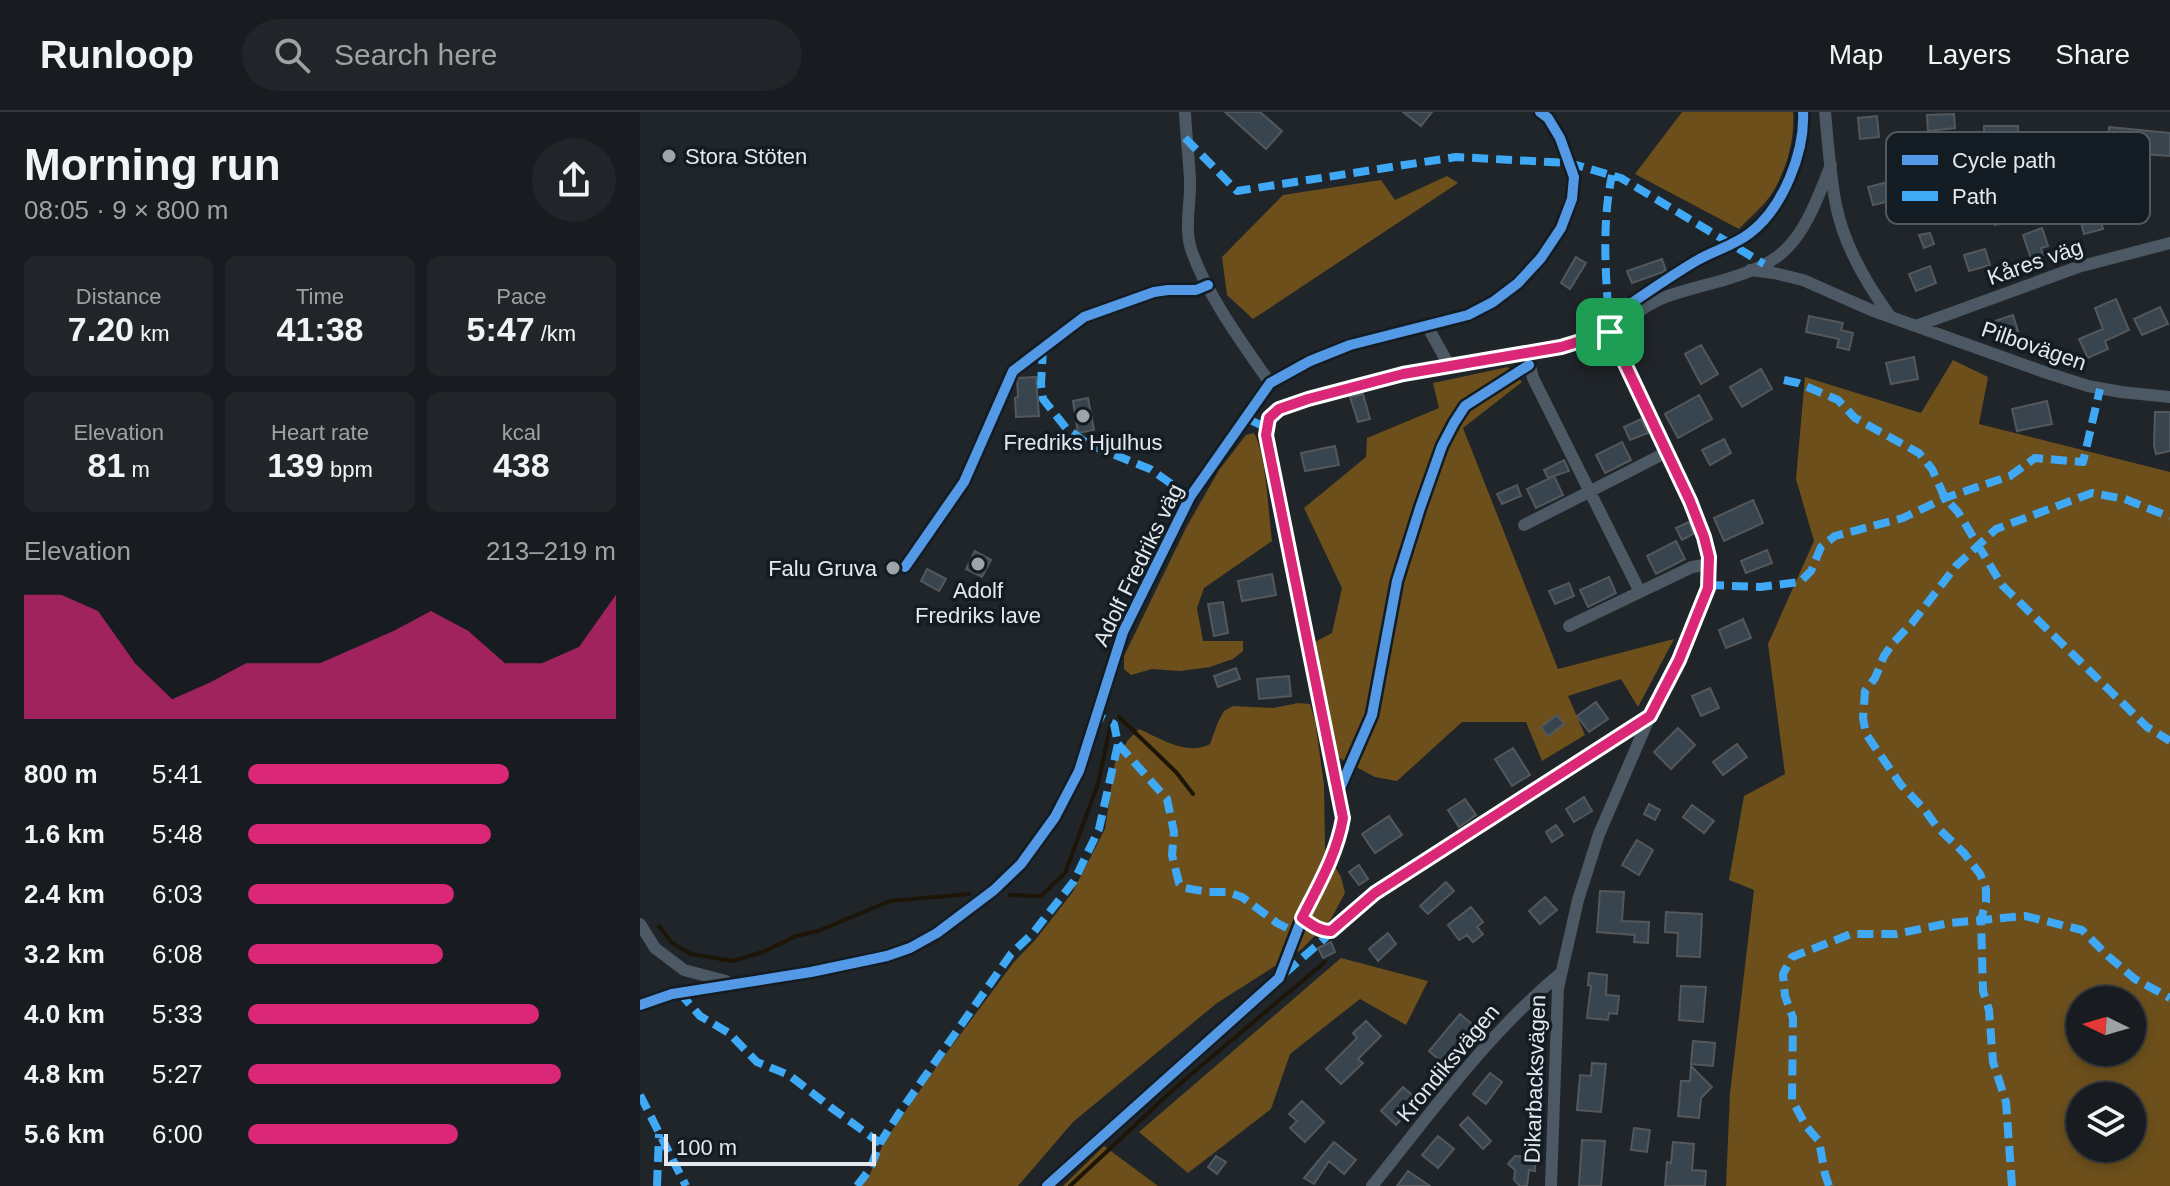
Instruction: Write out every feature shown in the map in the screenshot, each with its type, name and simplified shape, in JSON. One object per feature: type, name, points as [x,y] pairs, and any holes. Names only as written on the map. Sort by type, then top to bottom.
[{"type":"street","points":[[1185,112],[1191,247],[1208,285],[1270,383]]},
{"type":"street","name":"Adolf Fredriks väg","points":[[640,1005],[672,994],[811,972],[910,948],[949,925],[1021,864],[1055,817],[1079,771],[1123,632],[1190,497],[1270,383],[1310,361],[1350,345],[1468,315],[1493,302],[1541,258],[1561,228],[1572,199],[1574,177],[1560,138],[1548,118],[1540,112]]},
{"type":"street","points":[[1825,112],[1836,204],[1842,227],[1869,287],[1890,316]]},
{"type":"street","points":[[1330,755],[1266,435],[1267,422],[1279,409],[1403,374],[1527,354],[1610,332],[1666,297],[1771,261],[1793,241],[1814,205],[1831,165]]},
{"type":"street","name":"Kåres väg","points":[[1916,326],[2078,267],[2170,243]]},
{"type":"street","name":"Pilbovägen","points":[[1749,270],[1803,280],[1871,310],[2088,386],[2170,397]]},
{"type":"street","points":[[1427,326],[1450,367]]},
{"type":"street","points":[[1569,626],[1692,567],[1709,564],[1698,520],[1610,332]]},
{"type":"street","points":[[1527,354],[1533,378],[1640,592]]},
{"type":"street","points":[[1524,525],[1667,452]]},
{"type":"street","name":"Dikarbacksvägen","points":[[1551,1186],[1556,1014],[1561,973],[1578,900],[1599,834],[1703,605],[1708,588],[1709,564]]},
{"type":"street","points":[[1341,924],[1375,893],[1650,716]]},
{"type":"street","points":[[640,924],[655,948],[684,970],[733,983]]},
{"type":"street","name":"Krondiksvägen","points":[[1372,1186],[1454,1084],[1520,1009],[1561,973]]},
{"type":"shaded area","points":[[1682,112],[1793,112],[1791,143],[1778,183],[1766,202],[1739,229],[1635,174]]},
{"type":"shaded area","points":[[1447,176],[1458,183],[1253,319],[1227,295],[1222,257],[1283,195],[1381,180],[1395,200]]},
{"type":"shaded area","points":[[1953,360],[1988,377],[1979,424],[2170,472],[2170,1186],[1726,1186],[1730,1093],[1754,890],[1729,880],[1744,796],[1785,774],[1768,644],[1814,541],[1796,479],[1805,377],[1921,413]]},
{"type":"shaded area","points":[[1508,367],[1522,382],[1463,428],[1558,669],[1674,639],[1638,707],[1621,679],[1568,696],[1585,735],[1542,761],[1526,722],[1462,722],[1397,781],[1375,777],[1332,754],[1315,642],[1332,633],[1342,588],[1304,508],[1366,457],[1367,438],[1439,408],[1433,383]]},
{"type":"shaded area","points":[[1254,433],[1264,470],[1272,541],[1204,588],[1197,608],[1203,641],[1243,641],[1243,651],[1233,659],[1210,667],[1180,671],[1152,669],[1131,675],[1124,669],[1124,656],[1186,528],[1219,470],[1246,435]]},
{"type":"shaded area","points":[[1310,704],[1315,720],[1324,785],[1325,850],[1341,877],[1345,893],[1331,919],[1302,949],[1217,1003],[1073,1122],[1018,1186],[862,1186],[884,1142],[937,1066],[1014,962],[1072,893],[1105,829],[1115,762],[1128,740],[1139,729],[1174,745],[1201,747],[1210,744],[1224,711],[1233,706],[1273,708]]},
{"type":"shaded area","points":[[1341,958],[1428,981],[1406,1025],[1360,999],[1290,1054],[1271,1109],[1188,1173],[1139,1132]]},
{"type":"shaded area","points":[[1104,1146],[1158,1186],[1063,1186]]},
{"type":"building","points":[[1225,112],[1260,112],[1282,131],[1266,149]]},
{"type":"building","points":[[1403,112],[1432,112],[1421,126]]},
{"type":"building","points":[[1954,114],[1955,128],[1928,131],[1927,115]]},
{"type":"building","points":[[1877,116],[1879,137],[1860,139],[1858,118]]},
{"type":"building","points":[[1984,126],[2018,126],[2018,132],[1984,132]]},
{"type":"building","points":[[2109,127],[2170,133],[2170,156],[2150,155],[2150,132],[2109,132]]},
{"type":"building","points":[[1886,182],[1886,202],[1873,205],[1868,187]]},
{"type":"building","points":[[2081,224],[2102,224],[2103,229],[2084,234]]},
{"type":"building","points":[[2042,228],[2048,246],[2041,248],[2043,255],[2031,259],[2023,235]]},
{"type":"building","points":[[1930,233],[1934,244],[1924,248],[1919,235]]},
{"type":"building","points":[[1985,249],[1990,265],[1969,271],[1964,255]]},
{"type":"building","points":[[1576,257],[1586,263],[1570,289],[1561,283]]},
{"type":"building","points":[[1662,259],[1666,271],[1632,283],[1627,271]]},
{"type":"building","points":[[1930,266],[1936,283],[1916,291],[1909,274]]},
{"type":"building","points":[[2116,299],[2129,330],[2105,341],[2108,349],[2088,358],[2079,339],[2103,329],[2095,308]]},
{"type":"building","points":[[2160,307],[2168,324],[2142,335],[2134,319]]},
{"type":"building","points":[[2013,315],[2018,331],[2000,337],[1995,321]]},
{"type":"building","points":[[1809,316],[1843,323],[1841,330],[1853,333],[1849,350],[1837,347],[1839,339],[1806,332]]},
{"type":"building","points":[[1701,345],[1718,374],[1701,384],[1685,354]]},
{"type":"building","points":[[1914,357],[1918,379],[1891,384],[1886,363]]},
{"type":"building","points":[[1761,369],[1772,389],[1742,407],[1730,387]]},
{"type":"building","points":[[1036,377],[1039,416],[1016,417],[1017,378]]},
{"type":"building","points":[[1363,394],[1370,419],[1358,422],[1350,397]]},
{"type":"building","points":[[1699,395],[1712,419],[1678,438],[1665,414]]},
{"type":"building","name":"Fredriks Hjulhus","points":[[1088,398],[1094,430],[1078,433],[1073,401]]},
{"type":"building","points":[[2047,401],[2052,424],[2017,431],[2012,409]]},
{"type":"building","points":[[2155,412],[2170,412],[2170,451],[2156,454],[2154,445]]},
{"type":"building","points":[[1641,419],[1648,433],[1630,440],[1624,427]]},
{"type":"building","points":[[1724,439],[1731,453],[1710,465],[1702,450]]},
{"type":"building","points":[[1622,442],[1631,460],[1605,473],[1596,455]]},
{"type":"building","points":[[1335,446],[1339,465],[1305,471],[1301,453]]},
{"type":"building","points":[[1564,460],[1569,471],[1548,478],[1544,470]]},
{"type":"building","points":[[1554,476],[1563,495],[1536,508],[1527,489]]},
{"type":"building","points":[[1517,485],[1521,496],[1502,504],[1497,494]]},
{"type":"building","points":[[1753,500],[1763,523],[1724,541],[1714,518]]},
{"type":"building","points":[[1689,522],[1693,534],[1682,540],[1676,528]]},
{"type":"building","points":[[1676,541],[1685,559],[1656,574],[1647,556]]},
{"type":"building","points":[[1767,550],[1772,563],[1746,573],[1741,561]]},
{"type":"building","name":"Adolf Fredriks lave","points":[[975,551],[991,560],[982,577],[966,569]]},
{"type":"building","points":[[927,569],[946,579],[939,591],[921,581]]},
{"type":"building","points":[[1272,574],[1276,595],[1242,601],[1238,581]]},
{"type":"building","points":[[1609,577],[1616,593],[1588,607],[1580,590]]},
{"type":"building","points":[[1569,583],[1574,596],[1555,604],[1549,591]]},
{"type":"building","points":[[1223,602],[1228,633],[1214,636],[1208,604]]},
{"type":"building","points":[[1743,619],[1751,638],[1726,648],[1719,630]]},
{"type":"building","points":[[1236,668],[1240,679],[1218,687],[1214,676]]},
{"type":"building","points":[[1289,676],[1291,696],[1259,699],[1257,679]]},
{"type":"building","points":[[1710,688],[1719,708],[1701,716],[1692,696]]},
{"type":"building","points":[[1596,702],[1608,719],[1589,732],[1577,716]]},
{"type":"building","points":[[1557,715],[1564,724],[1548,736],[1541,727]]},
{"type":"building","points":[[1678,728],[1695,745],[1671,769],[1654,752]]},
{"type":"building","points":[[1737,744],[1747,757],[1723,775],[1713,762]]},
{"type":"building","points":[[1513,748],[1530,775],[1512,786],[1495,759]]},
{"type":"building","points":[[1584,797],[1592,811],[1574,822],[1566,809]]},
{"type":"building","points":[[1465,799],[1476,815],[1459,827],[1448,810]]},
{"type":"building","points":[[1649,804],[1660,810],[1655,820],[1644,814]]},
{"type":"building","points":[[1692,805],[1714,821],[1704,833],[1683,817]]},
{"type":"building","points":[[1389,816],[1402,835],[1375,853],[1362,834]]},
{"type":"building","points":[[1556,825],[1563,835],[1552,842],[1546,832]]},
{"type":"building","points":[[1637,840],[1653,850],[1639,875],[1622,865]]},
{"type":"building","points":[[1359,865],[1368,879],[1359,885],[1349,872]]},
{"type":"building","points":[[1446,882],[1454,891],[1428,914],[1420,906]]},
{"type":"building","points":[[1600,891],[1624,892],[1622,921],[1649,922],[1648,943],[1634,942],[1635,935],[1597,932]]},
{"type":"building","points":[[1545,897],[1557,910],[1540,924],[1529,911]]},
{"type":"building","points":[[1471,907],[1483,922],[1477,927],[1483,934],[1473,942],[1467,935],[1459,940],[1448,925]]},
{"type":"building","points":[[1666,912],[1702,914],[1700,957],[1677,956],[1678,933],[1665,932]]},
{"type":"building","points":[[1388,933],[1396,944],[1378,961],[1369,949]]},
{"type":"building","points":[[1331,942],[1335,952],[1323,958],[1318,948]]},
{"type":"building","points":[[1589,973],[1607,975],[1606,995],[1619,996],[1617,1014],[1609,1013],[1608,1020],[1587,1018],[1591,986],[1588,985]]},
{"type":"building","points":[[1681,986],[1706,987],[1703,1022],[1679,1020]]},
{"type":"building","points":[[1460,1014],[1478,1029],[1447,1066],[1429,1051]]},
{"type":"building","points":[[1366,1021],[1381,1036],[1358,1059],[1363,1063],[1341,1084],[1326,1069],[1357,1038],[1353,1033]]},
{"type":"building","points":[[1693,1041],[1715,1043],[1713,1066],[1691,1064]]},
{"type":"building","points":[[1592,1063],[1606,1064],[1601,1112],[1577,1110],[1580,1075],[1591,1076]]},
{"type":"building","points":[[1691,1066],[1712,1087],[1701,1098],[1699,1118],[1678,1116],[1681,1081],[1690,1081]]},
{"type":"building","points":[[1490,1073],[1502,1082],[1486,1104],[1473,1094]]},
{"type":"building","points":[[1403,1087],[1418,1100],[1396,1125],[1381,1111]]},
{"type":"building","points":[[1302,1101],[1324,1122],[1305,1142],[1290,1128],[1297,1121],[1289,1114]]},
{"type":"building","points":[[1468,1117],[1491,1141],[1483,1149],[1460,1125]]},
{"type":"building","points":[[1634,1128],[1650,1130],[1647,1152],[1631,1150]]},
{"type":"building","points":[[1438,1136],[1454,1149],[1438,1168],[1422,1155]]},
{"type":"building","points":[[1582,1140],[1605,1141],[1601,1186],[1579,1186]]},
{"type":"building","points":[[1334,1142],[1356,1160],[1344,1174],[1329,1161],[1314,1184],[1304,1178]]},
{"type":"building","points":[[1673,1142],[1694,1144],[1692,1170],[1706,1171],[1705,1186],[1665,1186]]},
{"type":"building","points":[[1216,1156],[1226,1162],[1217,1174],[1208,1167]]},
{"type":"building","points":[[1515,1156],[1535,1157],[1535,1171],[1529,1170],[1527,1186],[1520,1186],[1514,1180],[1515,1170],[1508,1164]]},
{"type":"building","points":[[1408,1171],[1430,1186],[1397,1186]]},
{"type":"waterway","points":[[1119,717],[1176,772],[1193,794]]},
{"type":"waterway","points":[[1010,895],[1041,896],[1065,873],[1098,784],[1111,723]]},
{"type":"waterway","points":[[659,926],[672,943],[691,954],[733,961],[890,901],[969,894]]},
{"type":"waterway","points":[[1070,1186],[1176,1087],[1325,962]]},
{"type":"marked path","points":[[1185,138],[1237,191],[1456,157],[1569,163],[1621,178],[1764,264]]},
{"type":"marked path","points":[[1610,332],[1605,233],[1612,175]]},
{"type":"marked path","points":[[1043,348],[1043,399],[1066,428],[1088,444],[1150,469],[1190,497]]},
{"type":"marked path","points":[[1784,380],[1838,400],[1855,418],[1919,453],[1932,469],[1945,498],[1958,512],[2002,585],[2147,727],[2170,741]]},
{"type":"marked path","points":[[1708,585],[1760,587],[1800,582],[1811,571],[1821,547],[1835,536],[1903,518],[1945,498],[2010,476],[2035,458],[2083,462],[2100,389]]},
{"type":"marked path","points":[[1246,418],[1261,425],[1267,422]]},
{"type":"marked path","points":[[2012,1186],[2006,1102],[1993,1062],[1989,1010],[1983,991],[1981,919],[1986,889],[1980,874],[1964,853],[1901,785],[1866,734],[1863,718],[1865,691],[1893,643],[1956,566],[1996,529],[2092,493],[2125,499],[2170,517]]},
{"type":"marked path","points":[[857,1186],[870,1169],[880,1143],[900,1112],[1011,954],[1033,933],[1074,881],[1099,829],[1118,744],[1114,724],[1097,715]]},
{"type":"marked path","points":[[1118,744],[1167,799],[1174,832],[1172,855],[1179,883],[1185,888],[1227,892],[1242,897],[1277,923],[1297,933]]},
{"type":"marked path","points":[[1829,1186],[1819,1141],[1806,1126],[1792,1100],[1793,1018],[1785,996],[1783,974],[1792,957],[1851,934],[1896,934],[1949,923],[2025,916],[2082,930],[2135,979],[2170,998]]},
{"type":"marked path","points":[[1285,973],[1341,924]]},
{"type":"marked path","points":[[679,992],[700,1016],[729,1033],[757,1062],[789,1075],[880,1143]]},
{"type":"marked path","points":[[640,1095],[686,1186]]},
{"type":"marked path","points":[[657,1186],[659,1134]]},
{"type":"cycle path","points":[[640,1005],[672,994],[811,972],[910,948],[937,933],[994,890],[1021,864],[1055,817],[1079,771],[1123,632],[1190,497],[1270,383],[1310,361],[1350,345],[1468,315],[1493,302],[1518,283],[1541,258],[1561,228],[1572,199],[1574,177],[1560,138],[1548,118],[1540,112]]},
{"type":"cycle path","points":[[1589,338],[1597,326],[1658,285],[1696,261],[1744,237],[1762,222],[1790,178],[1800,144],[1803,112]]},
{"type":"cycle path","points":[[905,567],[964,482],[1013,371],[1084,317],[1154,292],[1196,290],[1208,285]]},
{"type":"cycle path","points":[[1338,793],[1372,715],[1397,581],[1442,446],[1465,406],[1529,365]]},
{"type":"cycle path","points":[[1047,1186],[1279,978],[1340,834],[1343,818],[1330,755]]},
{"type":"place","name":"Stora Stöten","points":[[669,156]]},
{"type":"place","name":"Fredriks Hjulhus","points":[[1083,416]]},
{"type":"place","name":"Adolf Fredriks lave","points":[[978,564]]},
{"type":"place","name":"Falu Gruva","points":[[893,568]]},
{"type":"route","points":[[1610,332],[1690,501],[1709,557],[1708,588],[1679,660],[1650,716],[1375,893],[1331,931],[1315,927],[1302,918],[1325,872],[1343,818],[1266,435],[1269,418],[1279,409],[1341,389],[1403,374],[1561,347],[1610,332]]}]
